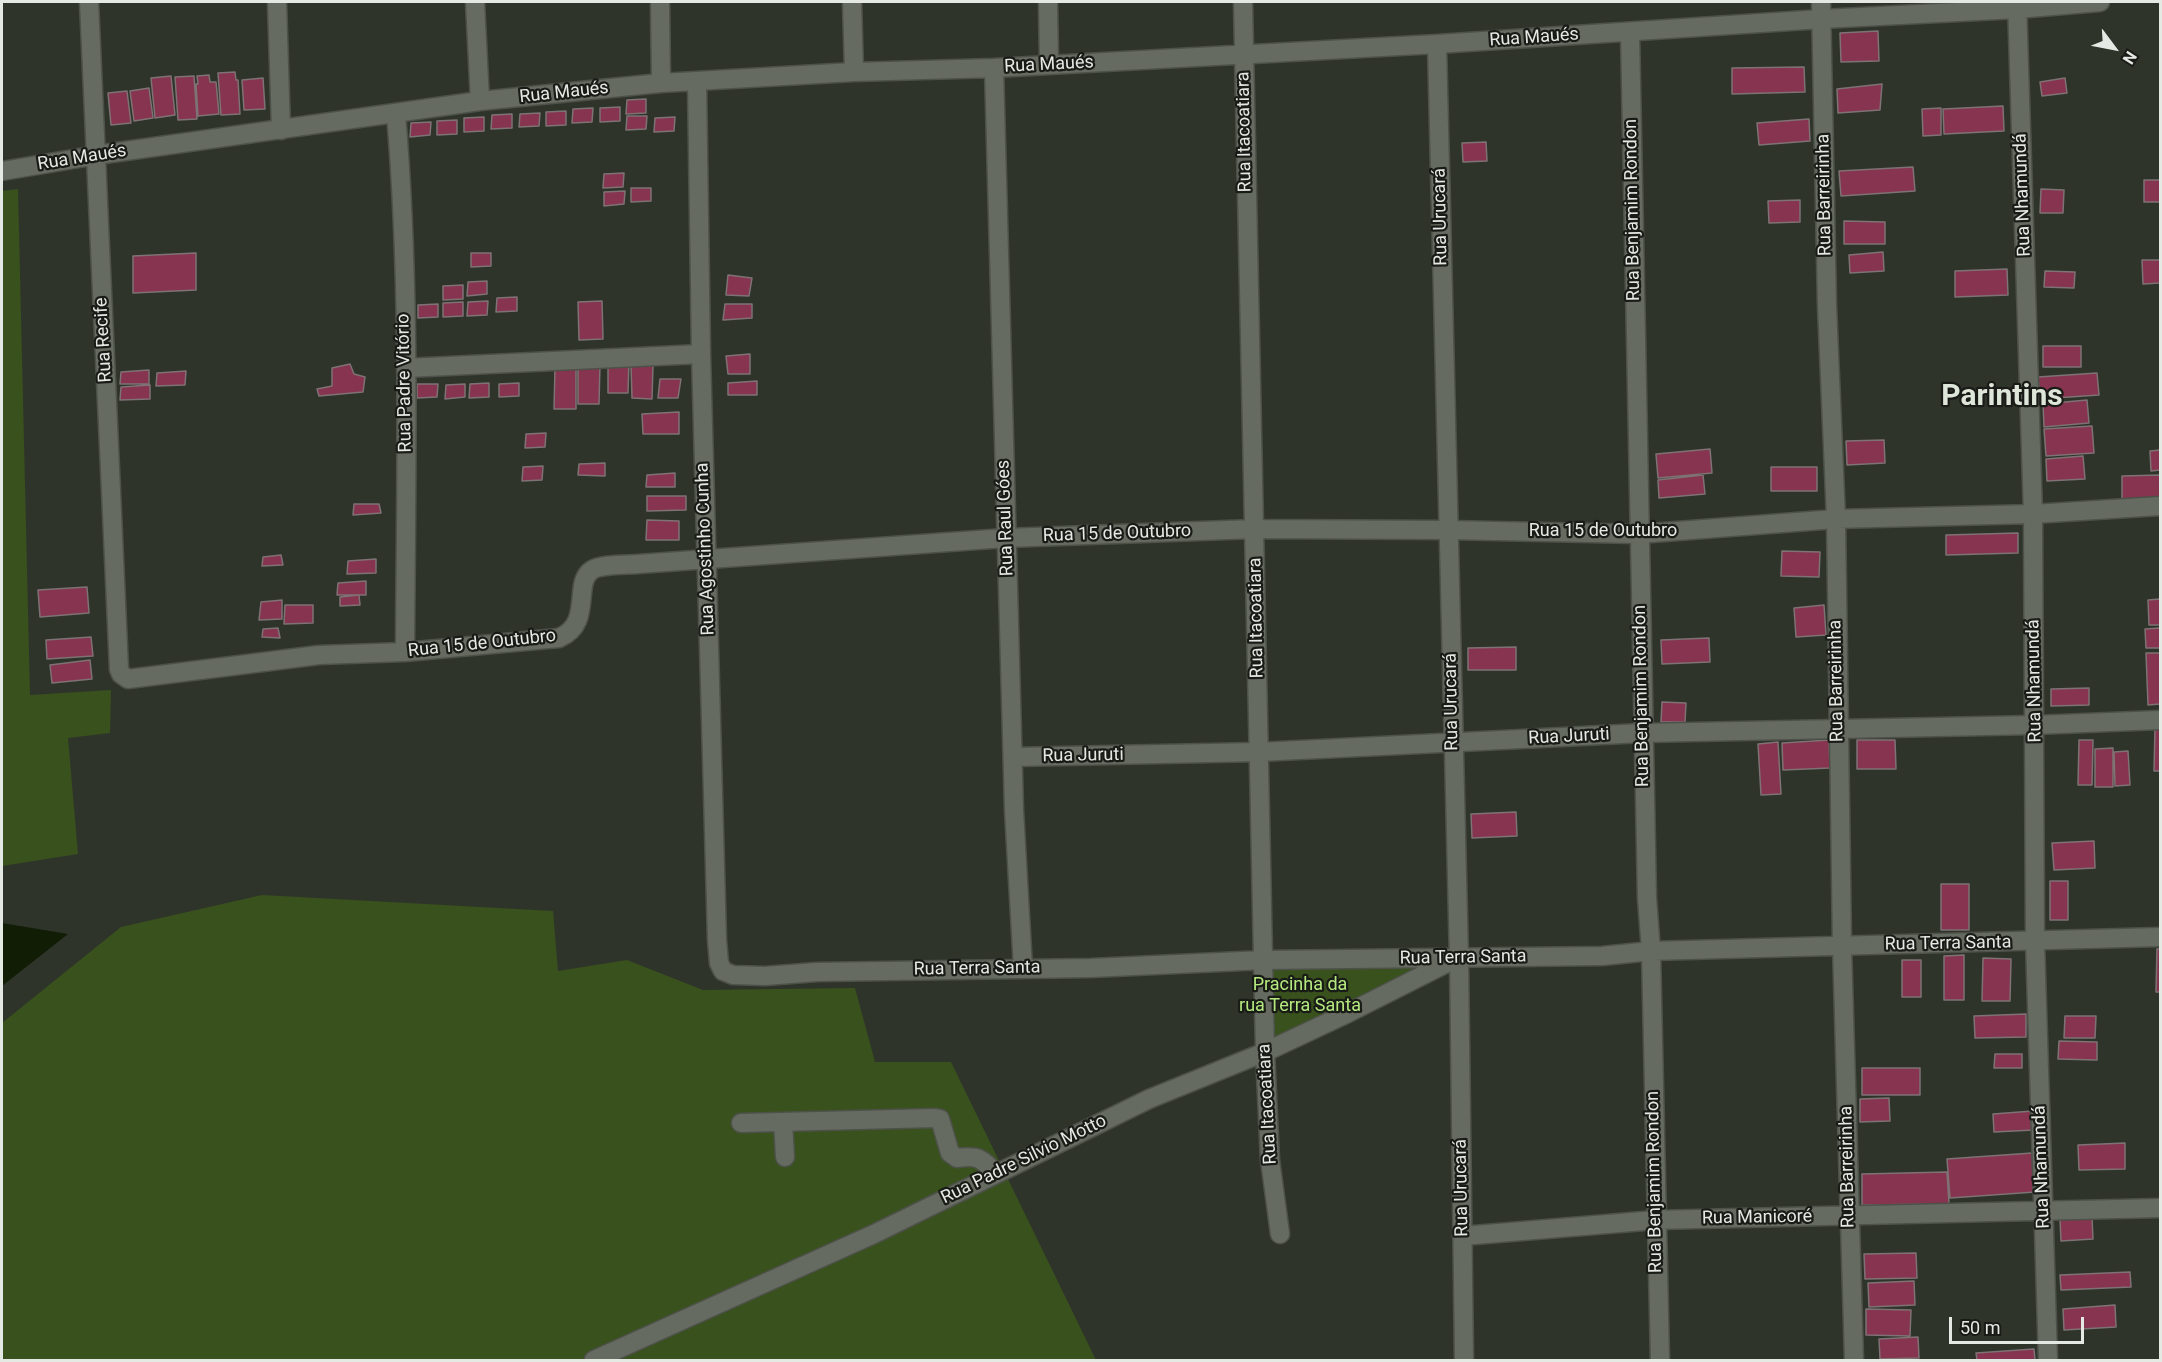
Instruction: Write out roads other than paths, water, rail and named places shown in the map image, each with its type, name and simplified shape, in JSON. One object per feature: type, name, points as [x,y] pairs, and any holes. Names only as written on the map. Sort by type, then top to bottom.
[{"type":"street","name":"Rua Recife","points":[[89,2],[119,669],[124,677]]},
{"type":"street","points":[[277,2],[281,130]]},
{"type":"street","points":[[475,2],[480,101]]},
{"type":"street","points":[[660,2],[661,83]]},
{"type":"street","points":[[852,2],[854,72]]},
{"type":"street","points":[[1048,2],[1049,64]]},
{"type":"street","name":"Rua Itacoatiara","points":[[1243,2],[1265,1052],[1270,1160],[1280,1234]]},
{"type":"street","name":"Rua Maués","points":[[2,171],[97,155],[480,101],[661,83],[1244,55],[1629,32],[1821,10],[2100,2]]},
{"type":"street","name":"Rua Nhamundá","points":[[2017,5],[2032,514],[2035,941],[2048,1360]]},
{"type":"street","name":"Rua Barreirinha","points":[[1821,10],[1827,306],[1836,519],[1842,946],[1854,1360]]},
{"type":"street","name":"Rua Benjamim Rondon","points":[[1629,32],[1638,534],[1647,898],[1651,951],[1660,1360]]},
{"type":"street","name":"Rua Urucará","points":[[1437,44],[1464,1360]]},
{"type":"street","name":"Rua Raul Góes","points":[[994,68],[1014,810],[1023,968]]},
{"type":"street","name":"Rua Agostinho Cunha","points":[[697,82],[706,558],[719,963],[723,971],[733,975],[765,976]]},
{"type":"street","name":"Rua Padre Vitório","points":[[396,114],[406,368],[405,652]]},
{"type":"street","points":[[406,368],[701,354]]},
{"type":"street","name":"Rua 15 de Outubro","points":[[124,677],[128,679],[319,655],[405,652],[559,638],[567,634],[578,619],[586,578],[591,571],[598,568],[706,558],[1006,538],[1255,529],[1638,534],[1836,519],[2032,514],[2160,506]]},
{"type":"street","name":"Rua Juruti","points":[[1013,757],[1259,752],[1643,733],[2035,725],[2160,720]]},
{"type":"street","name":"Rua Terra Santa","points":[[765,976],[817,972],[1091,968],[1264,960],[1602,956],[1651,951],[2160,937]]},
{"type":"street","name":"Rua Padre Silvio Motto","points":[[594,1360],[874,1234],[1149,1099],[1265,1052],[1456,959]]},
{"type":"street","points":[[741,1123],[940,1119],[950,1153],[957,1158],[974,1156],[982,1159],[996,1174]]},
{"type":"street","points":[[783,1122],[785,1157]]},
{"type":"street","name":"Rua Manicoré","points":[[1462,1236],[1656,1220],[2160,1208]]},
{"type":"district","name":"Parintins","points":[[2002,397]]},
{"type":"park label","name":"Pracinha da rua Terra Santa","points":[[1300,995]]}]
